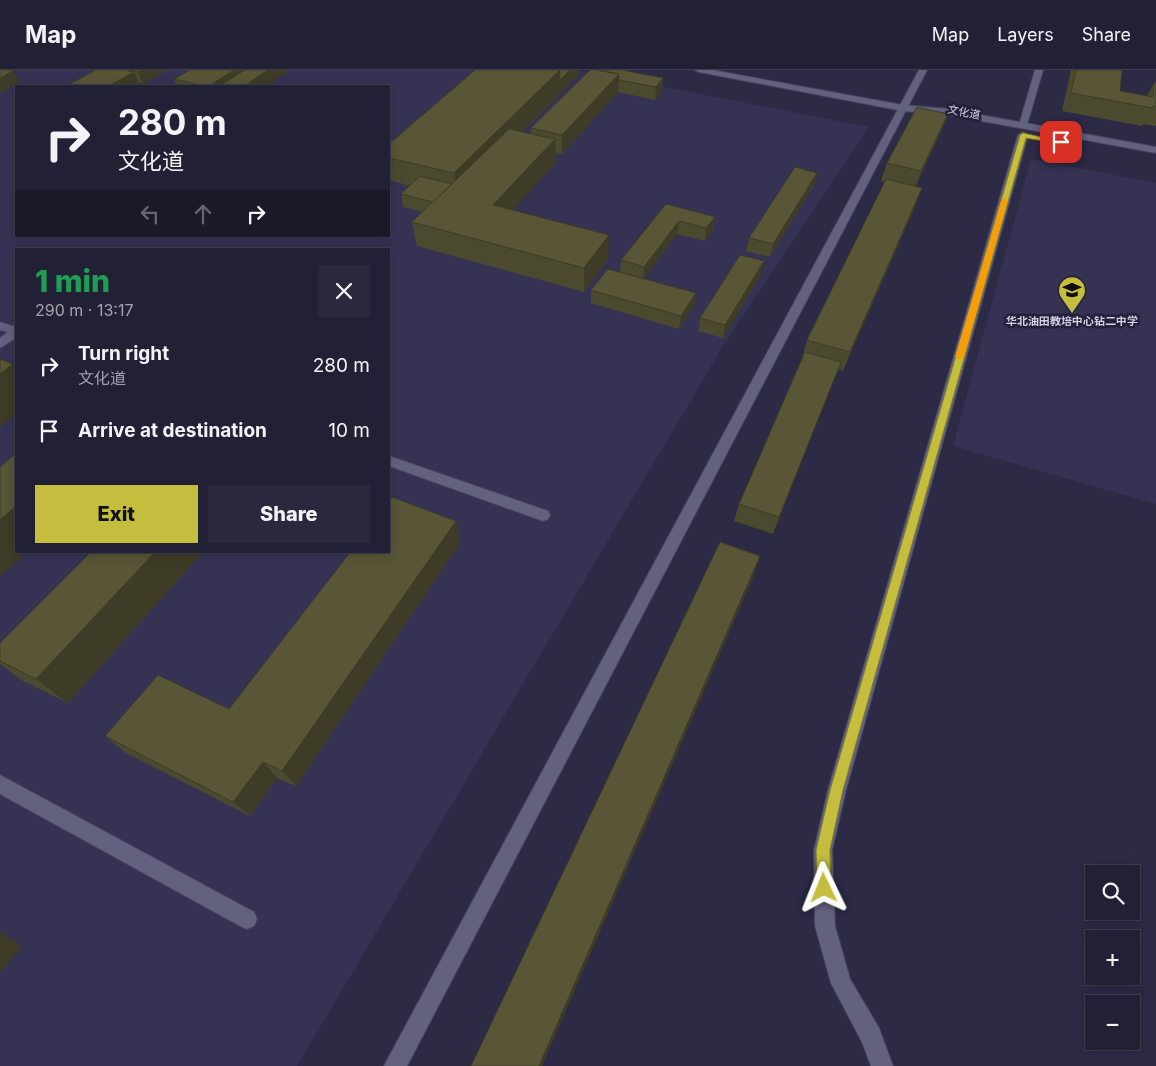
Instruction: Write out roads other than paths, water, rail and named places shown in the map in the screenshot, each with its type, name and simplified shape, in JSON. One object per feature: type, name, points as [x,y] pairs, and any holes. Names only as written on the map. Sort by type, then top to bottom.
[{"type":"street","name":"文化道","points":[[699,70],[904,108],[946,121],[1023,130],[1156,150]]},
{"type":"street","points":[[396,1066],[923,70]]},
{"type":"street","points":[[882,1066],[871,1036],[841,983],[825,926],[823,850],[837,790],[1023,130],[1038,70]]},
{"type":"street","name":"文化道","points":[[1023,130],[1156,160]]},
{"type":"street","points":[[0,326],[15,332]]},
{"type":"street","points":[[0,344],[15,333]]},
{"type":"street","points":[[390,461],[543,515]]},
{"type":"street","points":[[0,784],[247,919]]},
{"type":"place","name":"华北油田教培中心钻二中学","points":[[1072,314]]}]
